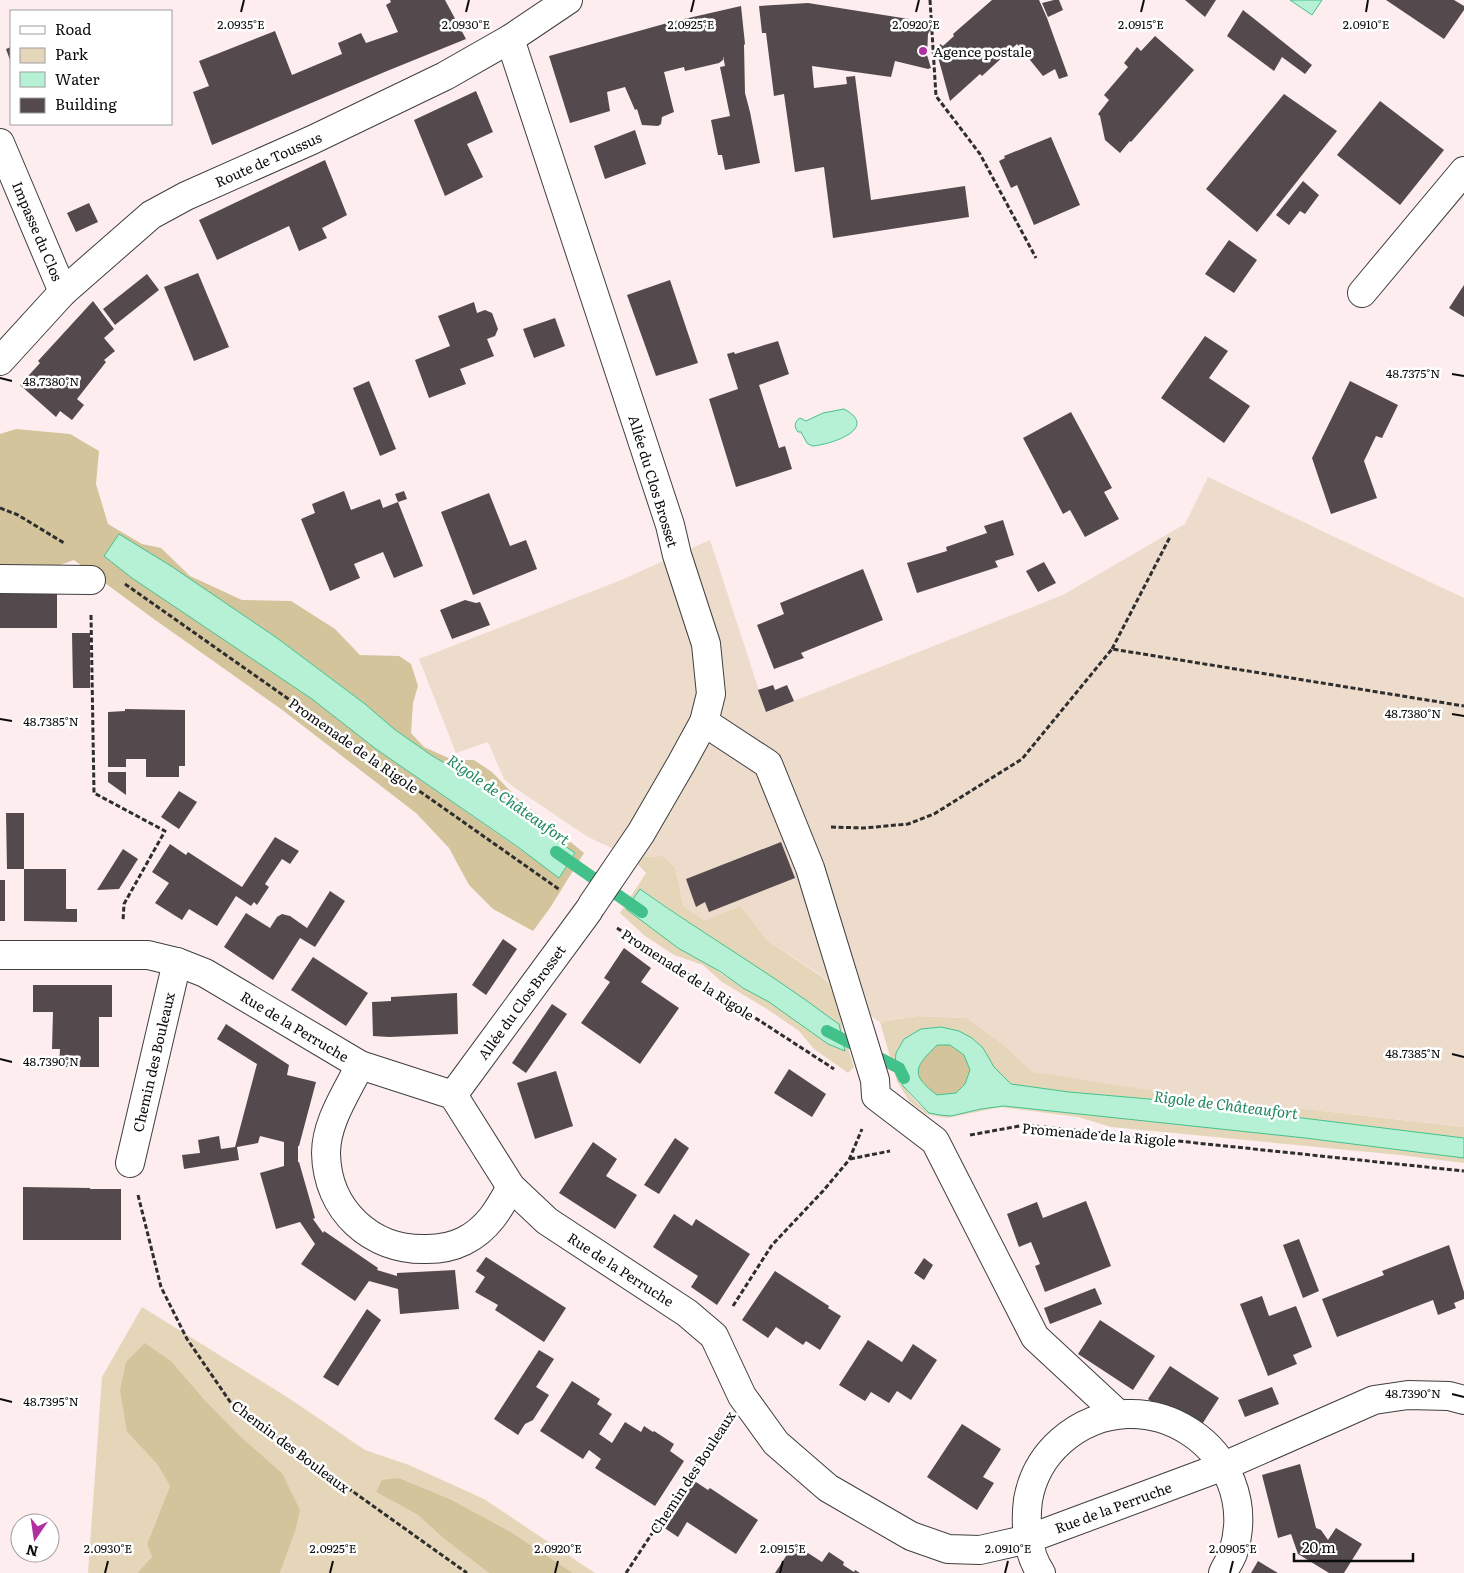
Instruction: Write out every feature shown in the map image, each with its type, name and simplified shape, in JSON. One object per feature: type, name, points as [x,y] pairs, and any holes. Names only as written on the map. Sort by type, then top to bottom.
[{"type":"street","name":"Route de Toussus","points":[[0,361],[63,292],[151,215],[186,196],[312,140],[445,76],[510,39],[568,0]]},
{"type":"street","name":"Allée du Clos Brosset","points":[[454,1095],[590,908],[641,832],[704,722],[712,694],[706,644],[677,554],[670,525],[510,39]]},
{"type":"street","name":"Impasse du Clos","points":[[0,143],[63,292]]},
{"type":"street","points":[[1362,293],[1464,170]]},
{"type":"street","points":[[0,580],[91,570]]},
{"type":"street","points":[[704,722],[768,764],[810,868],[858,1022],[876,1088],[935,1141],[1036,1337],[1118,1414]]},
{"type":"street","name":"Rue de la Perruche","points":[[0,955],[148,955],[177,962],[205,973],[360,1065],[454,1095],[511,1187],[547,1221],[687,1312],[714,1336],[742,1396],[776,1442],[828,1488],[911,1536],[948,1549],[980,1550],[1028,1539],[1224,1466],[1374,1400],[1408,1395],[1449,1396],[1464,1400]]},
{"type":"street","name":"Chemin des Bouleaux","points":[[130,1163],[177,962]]},
{"type":"street","points":[[360,1065],[329,1130],[326,1152],[328,1177],[336,1197],[357,1226],[375,1238],[395,1246],[413,1250],[450,1246],[464,1241],[475,1234],[493,1218],[511,1187]]},
{"type":"street","points":[[1041,1573],[1028,1539],[1026,1515],[1030,1490],[1039,1467],[1054,1448],[1072,1431],[1094,1420],[1118,1414],[1149,1414],[1178,1424],[1204,1442],[1224,1466],[1235,1494],[1238,1523],[1233,1553],[1223,1573]]},
{"type":"path","points":[[930,0],[936,96],[980,154],[1036,258]]},
{"type":"path","points":[[0,508],[18,515],[91,570],[94,793],[165,831],[124,904],[120,955]]},
{"type":"path","points":[[793,825],[864,828],[908,824],[934,814],[1022,759],[1112,649],[1170,537]]},
{"type":"path","name":"Promenade de la Rigole","points":[[123,583],[590,908],[876,1088]]},
{"type":"path","points":[[1112,649],[1464,706]]},
{"type":"path","points":[[714,1336],[772,1245],[849,1160],[876,1088]]},
{"type":"path","name":"Promenade de la Rigole","points":[[935,1141],[1025,1125],[1464,1171]]},
{"type":"path","name":"Chemin des Bouleaux","points":[[130,1163],[161,1287],[187,1339],[233,1406],[467,1573]]},
{"type":"path","name":"Chemin des Bouleaux","points":[[626,1573],[742,1396]]},
{"type":"green space","points":[[664,856],[675,867],[684,907],[741,906],[768,941],[821,976],[844,998],[842,1029],[854,1067],[848,1073],[814,1049],[799,1031],[722,982],[703,965],[674,955],[645,936],[620,913],[646,873],[631,857]],"holes":[[[640,889],[839,1024],[844,1050],[828,1044],[769,1002],[743,988],[626,909]]]},
{"type":"green space","points":[[917,1016],[967,1018],[1000,1042],[1182,1095],[1464,1127],[1464,1138],[1011,1084],[994,1067],[983,1048],[904,1039],[895,1058],[898,1075],[911,1096],[923,1108],[933,1114],[951,1115],[1004,1106],[1305,1138],[1464,1158],[1464,1163],[1111,1127],[1078,1117],[1001,1107],[947,1118],[926,1114],[909,1101],[897,1081],[880,1022]]},
{"type":"green space","points":[[142,1307],[290,1399],[365,1450],[409,1465],[484,1499],[595,1573],[573,1573],[511,1532],[450,1499],[399,1478],[376,1492],[418,1515],[443,1538],[489,1573],[280,1573],[295,1532],[282,1473],[240,1436],[203,1398],[172,1362],[127,1432],[157,1464],[170,1486],[147,1544],[152,1557],[137,1573],[88,1573],[102,1377]]},
{"type":"shaded area","points":[[16,429],[70,434],[99,451],[96,484],[108,524],[142,544],[161,548],[190,576],[242,600],[291,601],[335,629],[360,655],[399,656],[411,664],[418,686],[413,703],[411,733],[424,747],[453,760],[474,760],[492,772],[518,799],[584,853],[550,908],[533,931],[493,909],[469,885],[449,848],[416,813],[281,709],[74,560],[57,566],[0,570],[0,434]],"holes":[[[118,535],[171,566],[277,638],[365,704],[394,729],[431,755],[466,776],[575,854],[560,877],[376,749],[312,699],[132,578],[105,557]]]},
{"type":"shaded area","points":[[1208,477],[1464,598],[1464,1127],[1182,1095],[1032,1072],[1000,1042],[967,1018],[917,1016],[880,1022],[844,998],[821,975],[768,941],[741,906],[705,921],[684,907],[675,867],[664,856],[631,857],[588,837],[515,788],[504,779],[488,742],[456,753],[419,659],[621,580],[710,540],[766,712],[1063,595],[1185,524]]},
{"type":"shaded area","points":[[936,1045],[950,1045],[964,1055],[970,1070],[965,1084],[956,1093],[937,1095],[922,1082],[919,1076],[920,1065]]},
{"type":"shaded area","points":[[145,1343],[172,1362],[203,1398],[240,1436],[282,1473],[300,1510],[295,1532],[280,1573],[137,1573],[152,1557],[147,1544],[170,1486],[157,1464],[127,1432],[120,1390],[126,1362]]},
{"type":"shaded area","points":[[399,1478],[450,1499],[511,1532],[573,1573],[489,1573],[443,1538],[418,1515],[376,1492],[382,1480]]},
{"type":"water","points":[[1290,0],[1322,0],[1312,15]]},
{"type":"water","points":[[844,409],[854,416],[857,423],[855,429],[848,435],[829,443],[812,446],[807,443],[801,432],[798,432],[796,428],[795,425],[800,418],[806,421],[823,413]]},
{"type":"water","points":[[119,534],[171,566],[277,638],[365,704],[394,729],[431,755],[466,776],[575,853],[559,878],[518,847],[376,749],[312,699],[132,578],[104,556]]},
{"type":"water","points":[[640,889],[786,986],[839,1024],[845,1051],[828,1044],[769,1002],[678,948],[626,909]]},
{"type":"water","points":[[941,1027],[959,1031],[972,1038],[983,1048],[994,1067],[1011,1084],[1464,1138],[1464,1158],[1305,1138],[1004,1106],[951,1116],[929,1113],[903,1086],[895,1063],[896,1053],[904,1039],[921,1029]],"holes":[[[937,1045],[950,1045],[964,1055],[970,1070],[965,1084],[956,1093],[937,1095],[922,1081],[918,1070],[924,1059]]]},
{"type":"building","points":[[390,0],[445,0],[466,39],[212,145],[193,92],[209,86],[199,61],[275,31],[292,75],[342,54],[338,43],[361,33],[366,43],[398,32],[386,5],[391,2]]},
{"type":"building","points":[[992,0],[1039,0],[1068,76],[1059,79],[1055,69],[1043,76],[1017,44],[982,76],[980,74],[950,101],[938,57],[940,44],[943,46],[954,36],[953,34]]},
{"type":"building","points":[[1059,0],[1063,10],[1048,17],[1042,3]]},
{"type":"building","points":[[1185,0],[1216,0],[1205,17]]},
{"type":"building","points":[[1386,0],[1454,0],[1464,6],[1464,10],[1444,39]]},
{"type":"building","points":[[808,3],[934,23],[928,34],[927,55],[931,68],[928,69],[895,61],[891,77],[812,66],[814,88],[847,84],[846,77],[855,76],[871,200],[965,186],[969,217],[833,238],[824,167],[795,172],[784,94],[774,96],[766,33],[762,33],[759,6]]},
{"type":"building","points":[[741,6],[745,44],[745,93],[760,163],[725,170],[722,155],[718,155],[711,120],[730,116],[720,67],[725,66],[723,56],[723,60],[719,63],[685,71],[684,67],[664,72],[674,112],[662,117],[661,124],[658,126],[642,125],[637,109],[635,110],[625,87],[607,92],[610,111],[570,123],[549,56],[671,22]]},
{"type":"building","points":[[1243,10],[1312,65],[1305,74],[1282,57],[1274,71],[1227,36]]},
{"type":"building","points":[[1155,36],[1194,70],[1120,153],[1105,140],[1098,114],[1109,100],[1104,95],[1128,67],[1124,63],[1137,47],[1141,51]]},
{"type":"building","points":[[10,47],[10,60],[6,49]]},
{"type":"building","points":[[476,91],[493,132],[467,144],[483,177],[445,196],[414,120]]},
{"type":"building","points":[[1284,94],[1337,131],[1257,232],[1206,189]]},
{"type":"building","points":[[1380,101],[1444,150],[1400,205],[1337,155]]},
{"type":"building","points":[[635,130],[646,164],[605,179],[594,146]]},
{"type":"building","points":[[1051,137],[1080,205],[1034,225],[1017,185],[1011,188],[999,161],[1005,158],[1004,156]]},
{"type":"building","points":[[325,160],[347,215],[322,228],[327,238],[299,251],[289,226],[217,260],[199,220]]},
{"type":"building","points":[[1303,181],[1319,195],[1305,214],[1300,211],[1289,225],[1276,215]]},
{"type":"building","points":[[89,203],[98,222],[76,232],[67,213]]},
{"type":"building","points":[[1229,240],[1257,260],[1234,293],[1205,274]]},
{"type":"building","points":[[198,273],[229,347],[194,361],[164,287]]},
{"type":"building","points":[[147,274],[159,290],[115,325],[103,309]]},
{"type":"building","points":[[670,280],[698,363],[656,376],[627,295]]},
{"type":"building","points":[[1464,285],[1464,317],[1449,308]]},
{"type":"building","points":[[93,301],[114,329],[104,338],[115,351],[104,360],[106,362],[77,399],[84,405],[72,420],[60,411],[56,417],[20,385],[40,363],[38,361]]},
{"type":"building","points":[[474,302],[477,313],[485,310],[492,313],[498,329],[495,336],[487,339],[494,356],[460,369],[466,384],[429,398],[415,360],[450,346],[438,316]]},
{"type":"building","points":[[555,318],[565,346],[534,358],[523,329]]},
{"type":"building","points":[[1205,336],[1228,351],[1209,378],[1250,406],[1224,443],[1161,398]]},
{"type":"building","points":[[778,341],[789,374],[759,385],[779,448],[785,446],[792,469],[736,487],[709,399],[738,389],[727,354],[734,352],[735,354]]},
{"type":"building","points":[[369,381],[396,449],[380,456],[353,388]]},
{"type":"building","points":[[1350,381],[1398,405],[1382,438],[1376,436],[1364,461],[1377,498],[1331,514],[1312,458]]},
{"type":"building","points":[[1071,412],[1112,488],[1104,492],[1119,519],[1085,537],[1070,510],[1063,514],[1023,438]]},
{"type":"building","points":[[344,491],[351,510],[380,499],[383,508],[398,502],[423,566],[394,578],[383,552],[354,564],[360,578],[330,591],[301,519],[315,513],[312,504]]},
{"type":"building","points":[[404,491],[407,499],[398,502],[395,494]]},
{"type":"building","points":[[489,493],[510,546],[526,540],[537,569],[473,595],[441,512]]},
{"type":"building","points":[[1003,520],[1014,555],[995,561],[998,567],[917,593],[907,563],[947,551],[946,547],[987,533],[984,526]]},
{"type":"building","points":[[1044,562],[1056,583],[1038,592],[1026,571]]},
{"type":"building","points":[[863,569],[883,620],[801,653],[804,658],[774,669],[757,625],[784,614],[780,603]]},
{"type":"building","points":[[0,587],[57,588],[57,628],[0,628]]},
{"type":"building","points":[[465,600],[476,603],[480,602],[490,625],[452,639],[440,610]]},
{"type":"building","points":[[72,633],[90,633],[90,688],[73,688]]},
{"type":"building","points":[[773,685],[775,690],[787,685],[794,701],[766,712],[758,690]]},
{"type":"building","points":[[125,709],[185,710],[185,766],[179,766],[179,777],[146,777],[146,759],[126,759],[126,767],[108,767],[108,712],[125,711]]},
{"type":"building","points":[[108,772],[126,772],[126,795],[108,782]]},
{"type":"building","points":[[179,791],[197,802],[179,829],[161,817]]},
{"type":"building","points":[[6,813],[24,813],[24,869],[7,869]]},
{"type":"building","points":[[275,837],[299,851],[290,864],[282,859],[265,884],[269,887],[257,905],[254,902],[251,906],[236,896],[217,926],[189,909],[182,920],[155,903],[169,883],[152,872],[170,844],[186,855],[188,852],[242,887]]},
{"type":"building","points":[[781,842],[795,878],[709,912],[705,902],[696,907],[686,879]]},
{"type":"building","points":[[123,849],[138,859],[119,889],[97,890]]},
{"type":"building","points":[[24,869],[66,869],[66,909],[77,909],[77,922],[24,921]]},
{"type":"building","points":[[0,880],[5,880],[5,921],[0,921]]},
{"type":"building","points":[[330,891],[345,901],[315,947],[300,938],[273,980],[224,947],[246,913],[270,928],[277,917],[282,914],[290,916],[307,928]]},
{"type":"building","points":[[503,939],[517,949],[486,995],[472,985]]},
{"type":"building","points":[[624,948],[651,968],[641,982],[679,1008],[640,1064],[581,1023],[610,982],[604,978]]},
{"type":"building","points":[[313,957],[368,993],[346,1026],[291,990]]},
{"type":"building","points":[[33,985],[112,985],[112,1017],[99,1017],[99,1067],[59,1067],[60,1049],[52,1049],[53,1012],[33,1012]]},
{"type":"building","points":[[457,993],[458,1034],[373,1036],[372,1002],[391,1001],[391,997]]},
{"type":"building","points":[[552,1004],[567,1014],[526,1073],[512,1063]]},
{"type":"building","points":[[226,1024],[289,1065],[287,1075],[316,1082],[298,1146],[298,1162],[315,1218],[313,1219],[323,1233],[324,1231],[378,1268],[377,1270],[397,1276],[397,1273],[455,1270],[459,1309],[400,1314],[398,1289],[369,1281],[355,1301],[301,1264],[315,1244],[300,1222],[276,1229],[260,1173],[284,1166],[284,1142],[260,1136],[258,1143],[237,1147],[239,1160],[184,1169],[182,1155],[200,1153],[198,1140],[219,1136],[221,1149],[235,1147],[257,1064],[217,1039]]},
{"type":"building","points":[[789,1069],[826,1094],[812,1117],[774,1093]]},
{"type":"building","points":[[556,1071],[573,1126],[535,1139],[517,1083]]},
{"type":"building","points":[[675,1138],[689,1148],[659,1194],[644,1185]]},
{"type":"building","points":[[593,1142],[617,1159],[606,1176],[637,1195],[615,1229],[559,1193]]},
{"type":"building","points":[[23,1187],[121,1189],[121,1240],[23,1240]]},
{"type":"building","points":[[1086,1201],[1111,1266],[1045,1292],[1035,1266],[1040,1264],[1031,1242],[1019,1247],[1007,1214],[1037,1202],[1043,1218]]},
{"type":"building","points":[[674,1214],[692,1226],[696,1219],[750,1254],[717,1305],[691,1287],[698,1276],[653,1247]]},
{"type":"building","points":[[1299,1239],[1319,1291],[1303,1298],[1283,1245]]},
{"type":"building","points":[[1449,1245],[1464,1292],[1464,1299],[1454,1303],[1456,1308],[1438,1315],[1433,1300],[1337,1337],[1322,1299],[1384,1275],[1382,1271]]},
{"type":"building","points":[[486,1257],[566,1308],[544,1342],[495,1310],[498,1305],[475,1292],[485,1277],[476,1271]]},
{"type":"building","points":[[924,1258],[933,1265],[924,1280],[914,1273]]},
{"type":"building","points":[[775,1271],[829,1306],[828,1308],[841,1316],[820,1350],[806,1341],[803,1345],[776,1327],[768,1338],[742,1320]]},
{"type":"building","points":[[1095,1288],[1102,1304],[1050,1324],[1044,1308]]},
{"type":"building","points":[[1262,1296],[1269,1316],[1296,1306],[1312,1347],[1293,1355],[1297,1364],[1268,1376],[1240,1304]]},
{"type":"building","points":[[367,1309],[381,1320],[338,1386],[323,1377]]},
{"type":"building","points":[[1100,1320],[1155,1356],[1133,1390],[1078,1354]]},
{"type":"building","points":[[868,1340],[902,1362],[913,1344],[937,1360],[911,1400],[897,1391],[889,1403],[871,1392],[865,1401],[839,1385]]},
{"type":"building","points":[[539,1350],[554,1359],[536,1387],[549,1395],[533,1420],[525,1424],[518,1435],[494,1419]]},
{"type":"building","points":[[1170,1366],[1219,1398],[1197,1432],[1148,1399]]},
{"type":"building","points":[[572,1381],[600,1399],[597,1404],[612,1414],[599,1434],[612,1443],[625,1422],[641,1432],[644,1426],[674,1444],[670,1451],[684,1461],[655,1506],[595,1468],[601,1459],[589,1450],[583,1459],[540,1431]]},
{"type":"building","points":[[1272,1387],[1279,1404],[1245,1417],[1238,1400]]},
{"type":"building","points":[[962,1424],[1001,1449],[983,1477],[994,1483],[977,1510],[927,1477]]},
{"type":"building","points":[[1300,1464],[1316,1528],[1321,1530],[1328,1540],[1336,1528],[1362,1544],[1344,1573],[1329,1573],[1298,1554],[1291,1534],[1278,1538],[1262,1475]]},
{"type":"building","points":[[693,1480],[708,1490],[710,1488],[758,1520],[736,1554],[687,1522],[678,1537],[663,1527]]},
{"type":"building","points":[[794,1544],[822,1562],[829,1552],[844,1562],[843,1565],[854,1572],[855,1570],[860,1573],[775,1573]]},
{"type":"building","points":[[1258,1561],[1278,1573],[1251,1573]]},
{"type":"waterway","name":"Rigole de Châteaufort","points":[[556,852],[642,912]]},
{"type":"waterway","name":"Rigole de Châteaufort","points":[[827,1031],[899,1068],[904,1078]]},
{"type":"place","name":"Agence postale","points":[[923,51]]}]
